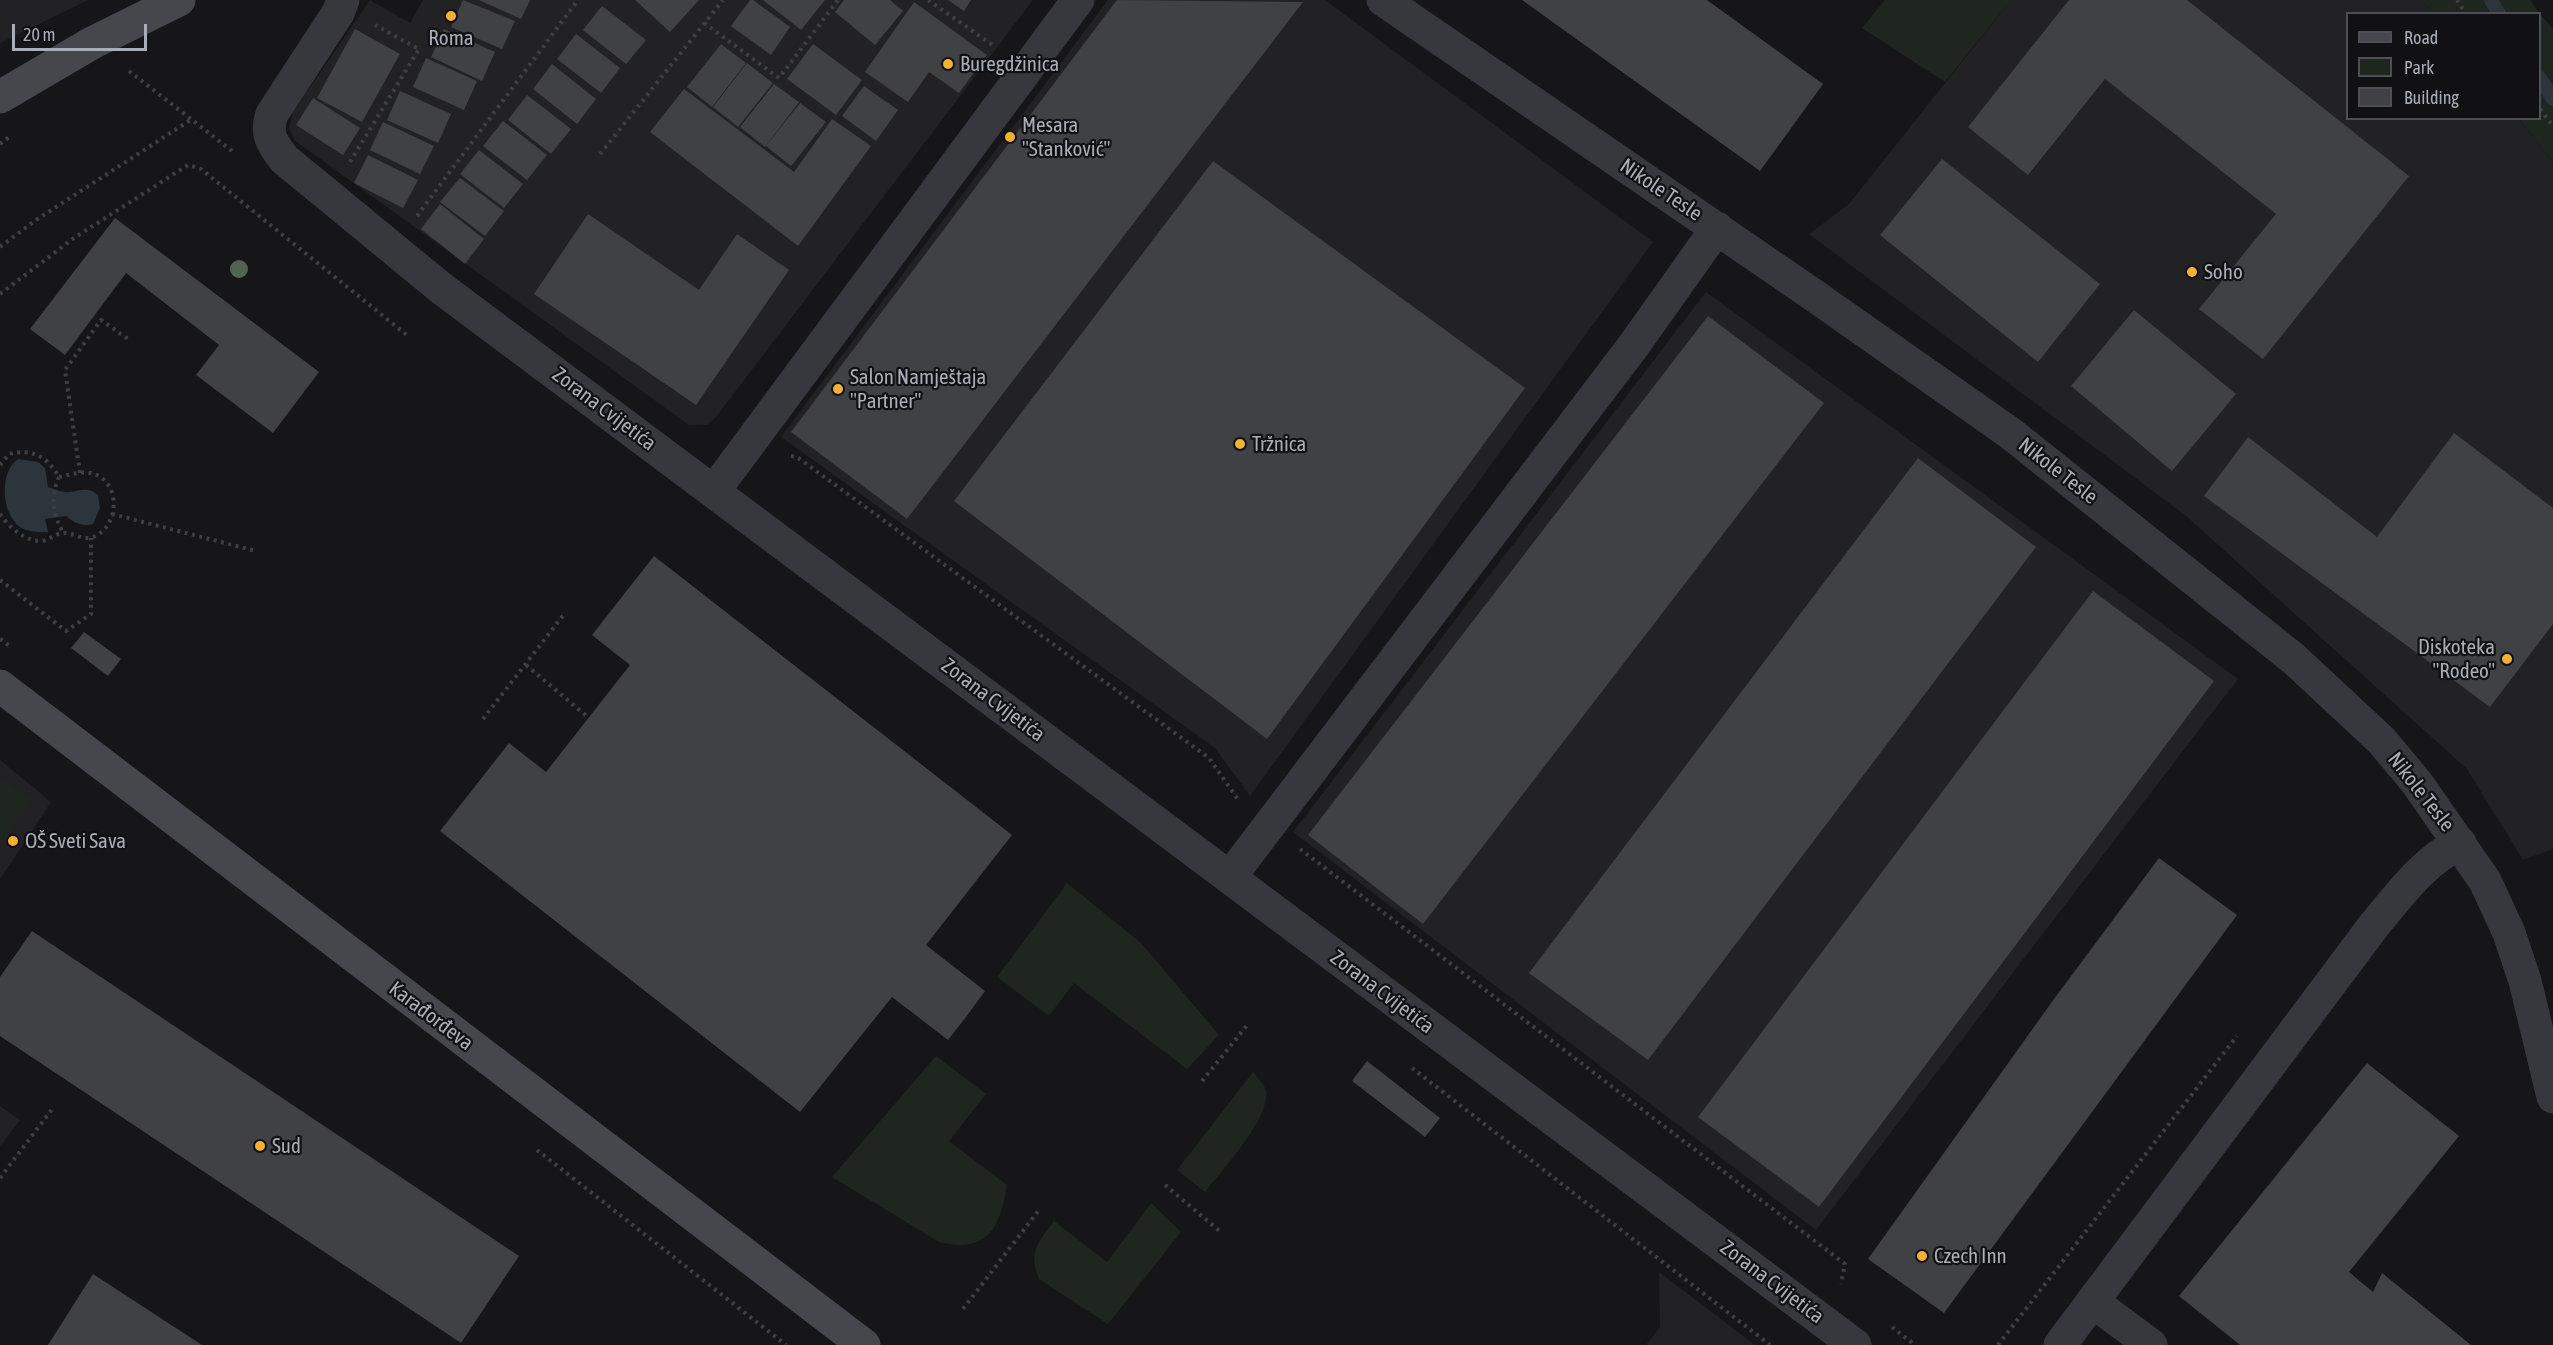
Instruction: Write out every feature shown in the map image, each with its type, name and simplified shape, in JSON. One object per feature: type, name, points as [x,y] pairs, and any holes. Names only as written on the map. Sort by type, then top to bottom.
[{"type":"street","points":[[0,97],[92,43],[179,0]]},
{"type":"street","points":[[714,491],[1078,0]]},
{"type":"street","name":"Nikole Tesle","points":[[1383,0],[1718,228],[2010,433],[2294,658],[2382,741],[2417,783],[2485,880],[2509,933],[2525,981],[2553,1097]]},
{"type":"street","name":"Zorana Cvijetića","points":[[342,3],[272,114],[268,126],[269,139],[284,159],[441,288],[1855,1345]]},
{"type":"street","points":[[1230,877],[1619,364],[1718,228]]},
{"type":"street","name":"Karađorđeva","points":[[0,686],[864,1345]]},
{"type":"street","points":[[2060,1345],[2375,924],[2423,867],[2441,853],[2460,843]]},
{"type":"street","points":[[2093,1302],[2151,1345]]},
{"type":"path","points":[[393,248],[578,0]]},
{"type":"path","points":[[600,154],[723,0]]},
{"type":"path","points":[[704,23],[778,78],[838,0]]},
{"type":"path","points":[[928,0],[1003,53]]},
{"type":"path","points":[[330,196],[419,50],[342,3]]},
{"type":"path","points":[[2541,110],[2553,126]]},
{"type":"path","points":[[0,247],[36,220],[192,119]]},
{"type":"path","points":[[0,294],[74,238],[188,165],[201,169],[408,336]]},
{"type":"path","points":[[80,472],[65,370],[100,320],[128,339]]},
{"type":"path","points":[[0,465],[9,454],[27,452],[50,462],[59,477]]},
{"type":"path","points":[[742,453],[797,457],[1209,758],[1243,808],[1264,832],[1295,845],[1845,1264],[1840,1281],[1843,1290]]},
{"type":"path","points":[[0,514],[17,533],[41,541],[63,532],[80,538],[91,538],[100,533],[112,514],[115,504],[110,488],[102,478],[91,473],[80,472],[59,477]]},
{"type":"path","points":[[59,477],[54,489],[52,504],[55,517],[63,532]]},
{"type":"path","points":[[112,514],[256,551]]},
{"type":"path","points":[[0,579],[66,631],[91,614],[91,538]]},
{"type":"path","points":[[483,719],[565,613]]},
{"type":"path","points":[[526,665],[589,718]]},
{"type":"path","points":[[1202,1081],[1249,1023]]},
{"type":"path","points":[[1998,1345],[2242,1029]]},
{"type":"path","points":[[0,1178],[53,1108]]},
{"type":"path","points":[[1165,1185],[1222,1233]]},
{"type":"path","points":[[963,1309],[1040,1210]]},
{"type":"path","points":[[1888,1324],[1915,1345]]},
{"type":"shaded area","points":[[0,0],[88,0],[0,43]]},
{"type":"shaded area","points":[[370,0],[410,23],[423,0],[1033,0],[716,417],[707,425],[689,425],[294,140],[289,128],[293,112]]},
{"type":"shaded area","points":[[1108,0],[1325,0],[1653,242],[1250,796],[1215,748],[781,437]]},
{"type":"shaded area","points":[[2011,0],[2421,0],[2433,12],[2346,12],[2346,120],[2520,120],[2553,162],[2553,849],[2523,860],[2467,769],[2186,516],[1809,234],[1849,204]]},
{"type":"shaded area","points":[[1706,292],[2238,679],[1816,1230],[1293,832]]},
{"type":"shaded area","points":[[18,459],[38,462],[45,468],[48,487],[67,492],[87,490],[98,495],[100,508],[93,524],[78,524],[66,516],[45,519],[48,532],[30,531],[20,527],[9,512],[5,492],[8,473]]},
{"type":"shaded area","name":"OŠ Sveti Sava","points":[[0,760],[51,802],[0,879]]},
{"type":"shaded area","points":[[0,1106],[20,1120],[0,1146]]},
{"type":"shaded area","points":[[1659,1272],[1755,1345],[1646,1345],[1660,1327]]},
{"type":"green space","points":[[1885,0],[2011,0],[1945,82],[1862,28]]},
{"type":"green space","points":[[2421,0],[2530,0],[2538,12],[2433,12]]},
{"type":"green space","points":[[2541,15],[2553,29],[2553,162],[2520,120],[2541,120]]},
{"type":"green space","points":[[0,776],[32,800],[0,841]]},
{"type":"green space","points":[[1067,883],[1141,943],[1219,1035],[1187,1069],[1074,983],[1049,1016],[997,977]]},
{"type":"green space","points":[[936,1056],[986,1094],[949,1141],[1007,1185],[995,1225],[980,1241],[969,1244],[956,1245],[939,1242],[832,1177]]},
{"type":"green space","points":[[1253,1072],[1266,1091],[1261,1116],[1233,1158],[1205,1192],[1177,1170]]},
{"type":"green space","points":[[1151,1203],[1181,1232],[1108,1324],[1039,1279],[1034,1261],[1036,1248],[1054,1221],[1107,1262]]},
{"type":"building","points":[[463,0],[515,21],[502,49],[451,27]]},
{"type":"building","points":[[479,0],[530,0],[521,19]]},
{"type":"building","points":[[635,0],[699,0],[670,32]]},
{"type":"building","points":[[750,0],[790,27],[771,55],[731,26]]},
{"type":"building","points":[[763,0],[825,0],[801,30]]},
{"type":"building","points":[[844,0],[890,0],[903,11],[875,45],[835,12]]},
{"type":"building","points":[[948,0],[971,0],[964,11]]},
{"type":"building","points":[[1117,0],[1303,2],[907,519],[791,432]]},
{"type":"building","points":[[1522,0],[1707,0],[1823,84],[1760,171]]},
{"type":"building","points":[[2069,0],[2187,0],[2409,176],[2263,359],[2199,309],[2276,214],[2105,79],[2028,175],[1968,127]]},
{"type":"building","points":[[914,2],[987,55],[959,93],[929,72],[908,102],[865,72]]},
{"type":"building","points":[[602,6],[646,40],[626,64],[583,30]]},
{"type":"building","points":[[355,29],[400,54],[362,122],[317,98]]},
{"type":"building","points":[[444,29],[495,52],[482,81],[431,57]]},
{"type":"building","points":[[576,34],[620,68],[601,93],[557,59]]},
{"type":"building","points":[[721,44],[746,63],[712,107],[687,87]]},
{"type":"building","points":[[813,44],[862,80],[836,115],[787,79]]},
{"type":"building","points":[[426,58],[477,81],[464,110],[413,87]]},
{"type":"building","points":[[747,63],[773,83],[738,127],[713,107]]},
{"type":"building","points":[[552,64],[596,99],[577,124],[533,89]]},
{"type":"building","points":[[774,84],[799,102],[765,147],[740,127]]},
{"type":"building","points":[[864,86],[898,110],[876,141],[842,116]]},
{"type":"building","points":[[684,89],[794,172],[832,119],[871,146],[798,246],[650,132]]},
{"type":"building","points":[[400,91],[451,114],[438,143],[387,120]]},
{"type":"building","points":[[527,95],[571,129],[551,154],[508,120]]},
{"type":"building","points":[[313,98],[360,128],[343,155],[296,125]]},
{"type":"building","points":[[800,103],[826,122],[791,166],[766,146]]},
{"type":"building","points":[[503,121],[547,155],[527,180],[483,146]]},
{"type":"building","points":[[383,122],[434,146],[420,174],[370,150]]},
{"type":"building","points":[[479,150],[523,184],[504,208],[460,174]]},
{"type":"building","points":[[368,155],[418,180],[403,208],[354,183]]},
{"type":"building","points":[[1942,159],[2100,284],[2038,362],[1880,235]]},
{"type":"building","name":"Tržnica","points":[[1213,161],[1525,388],[1267,739],[954,501]]},
{"type":"building","points":[[460,178],[504,211],[485,236],[440,202]]},
{"type":"building","points":[[440,204],[484,239],[465,264],[421,229]]},
{"type":"building","points":[[588,214],[699,290],[737,234],[789,270],[696,405],[534,294]]},
{"type":"building","points":[[115,218],[319,372],[273,433],[196,375],[219,345],[126,273],[65,355],[30,329]]},
{"type":"building","points":[[2134,310],[2236,394],[2172,471],[2071,386]]},
{"type":"building","points":[[1708,316],[1824,403],[1423,924],[1308,835]]},
{"type":"building","points":[[2454,433],[2553,508],[2553,624],[2490,707],[2204,496],[2248,437],[2377,537]]},
{"type":"building","points":[[1918,458],[2036,547],[1648,1060],[1529,973]]},
{"type":"building","points":[[654,556],[1012,835],[926,945],[985,991],[966,1017],[948,1040],[892,997],[800,1112],[440,831],[509,743],[546,772],[630,665],[592,635]]},
{"type":"building","points":[[2093,591],[2214,681],[1819,1207],[1698,1117]]},
{"type":"building","points":[[84,632],[121,659],[108,676],[71,648]]},
{"type":"building","points":[[2159,858],[2237,915],[1944,1313],[1868,1259],[2054,999]]},
{"type":"building","name":"Sud","points":[[32,931],[519,1256],[461,1343],[0,1036],[0,977]]},
{"type":"building","points":[[1367,1061],[1440,1118],[1425,1137],[1352,1081]]},
{"type":"building","points":[[2367,1063],[2459,1136],[2349,1272],[2373,1292],[2382,1273],[2471,1345],[2240,1345],[2179,1296]]},
{"type":"building","points":[[93,1274],[202,1345],[48,1345]]},
{"type":"waterway","points":[[2491,0],[2498,12]]},
{"type":"waterway","points":[[2541,80],[2553,99]]},
{"type":"place","name":"Roma","points":[[451,16]]},
{"type":"place","name":"Buregdžinica","points":[[948,64]]},
{"type":"place","name":"Mesara \"Stanković\"","points":[[1010,137]]},
{"type":"place","name":"Soho","points":[[2192,272]]},
{"type":"place","name":"Salon Namještaja \"Partner\"","points":[[838,389]]},
{"type":"place","name":"Tržnica","points":[[1240,444]]},
{"type":"place","name":"Diskoteka \"Rodeo\"","points":[[2507,659]]},
{"type":"place","name":"OŠ Sveti Sava","points":[[13,841]]},
{"type":"place","name":"Sud","points":[[260,1146]]},
{"type":"place","name":"Czech Inn","points":[[1922,1256]]}]
